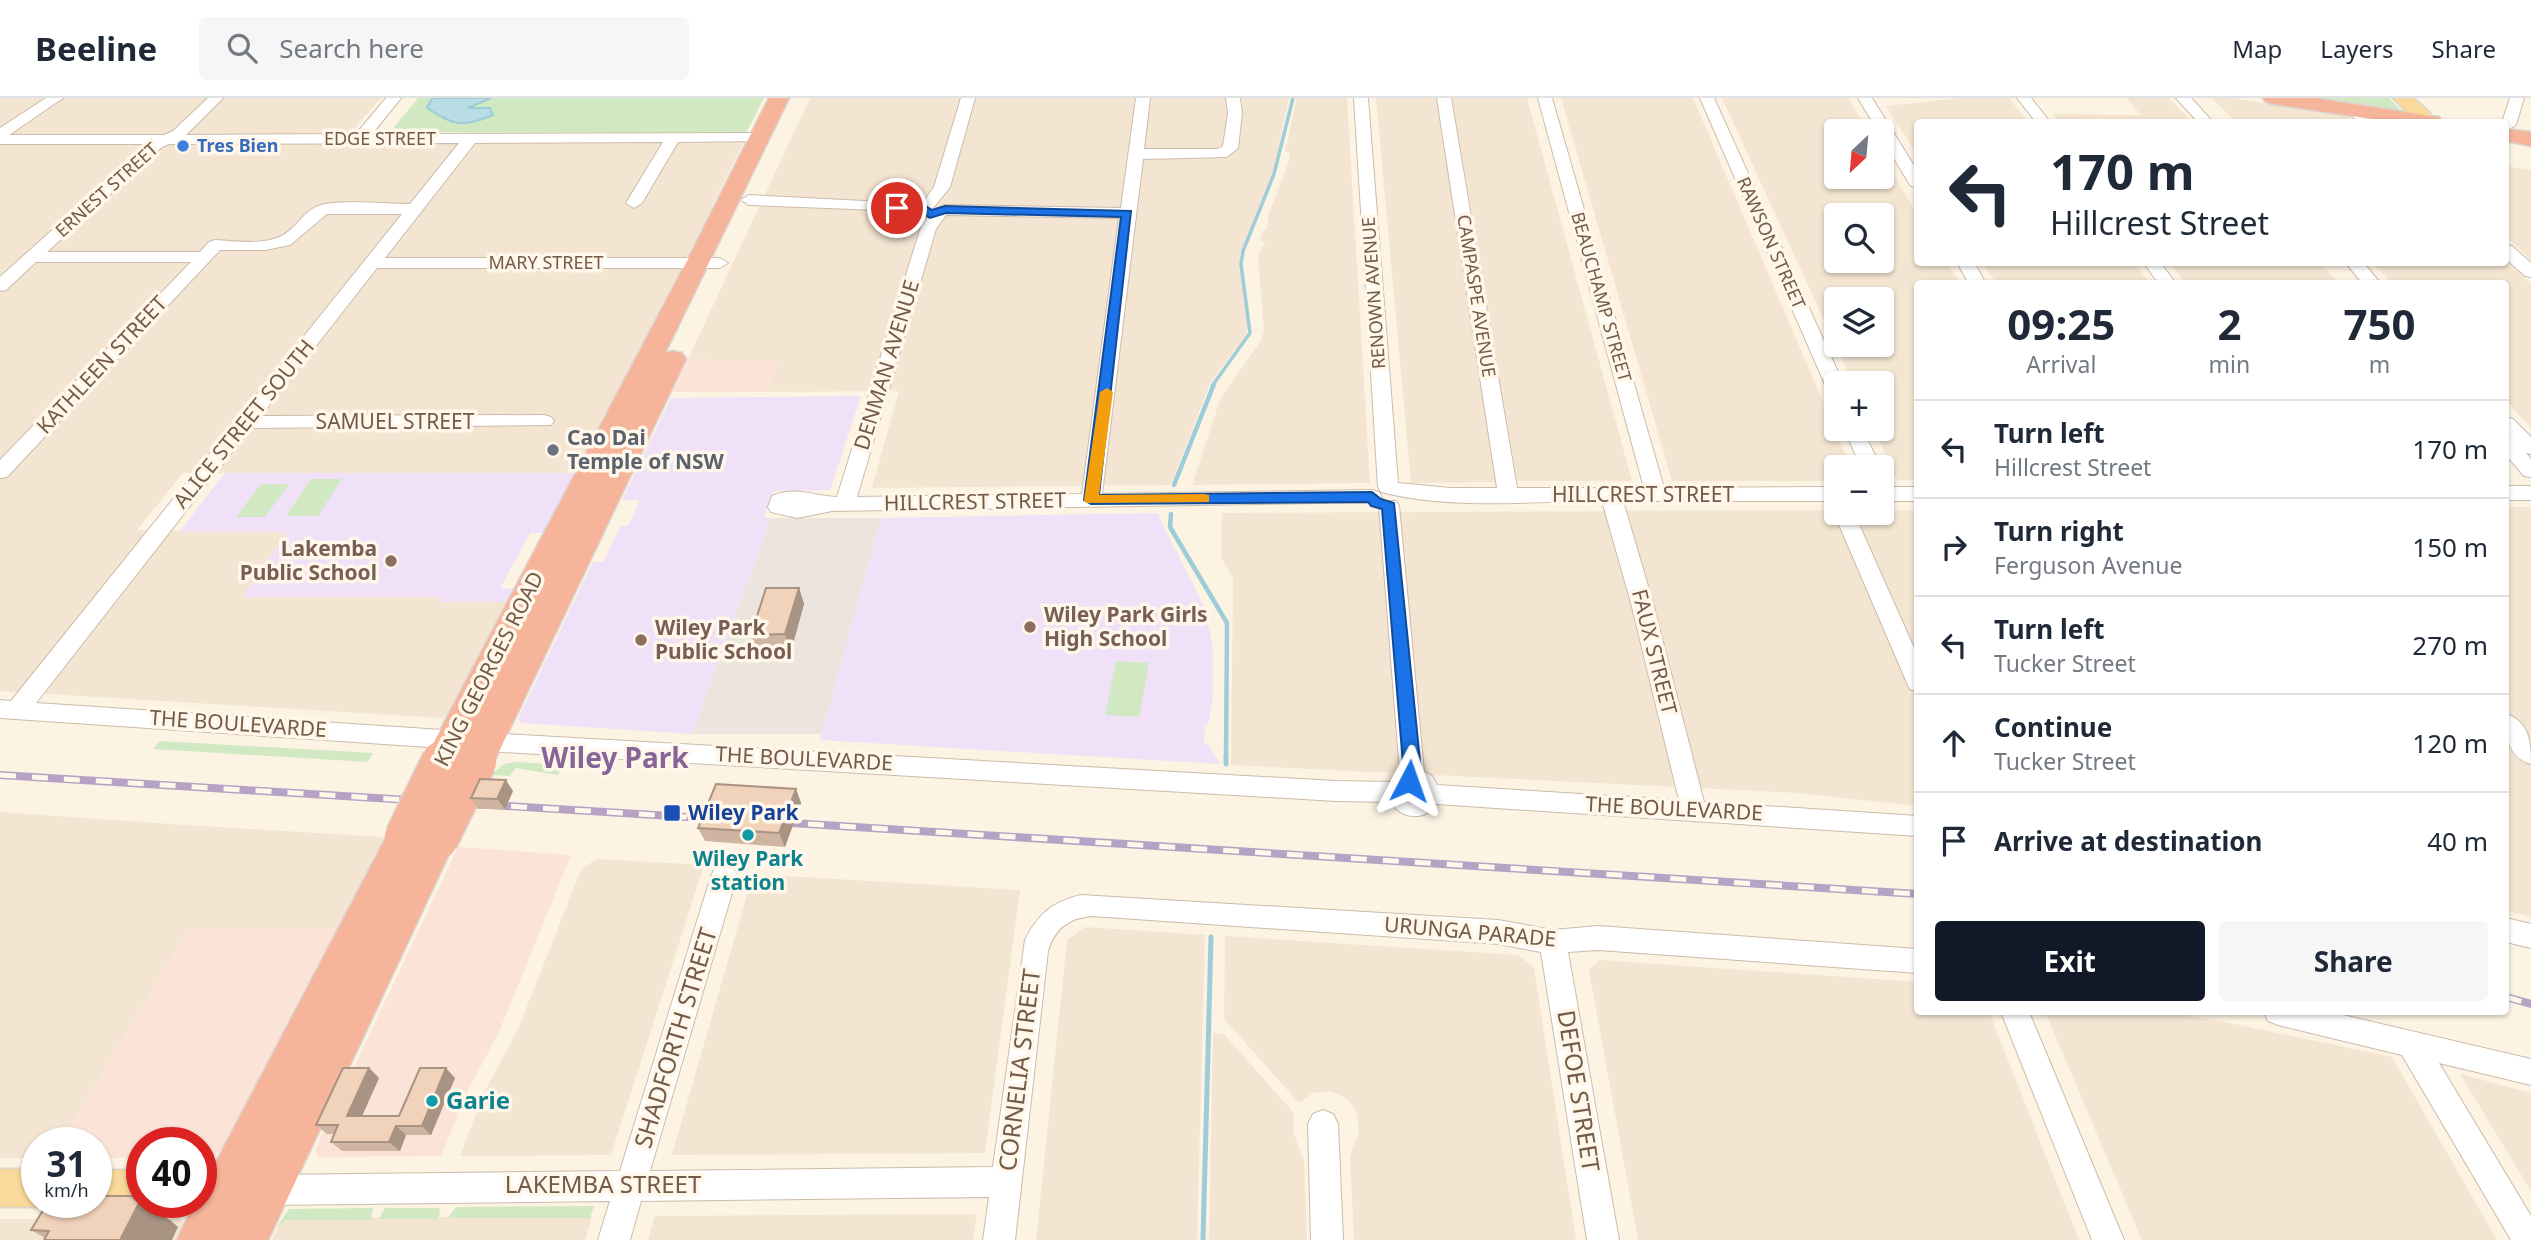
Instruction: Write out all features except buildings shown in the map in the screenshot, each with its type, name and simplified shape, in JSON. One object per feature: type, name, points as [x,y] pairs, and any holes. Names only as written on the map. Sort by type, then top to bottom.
[{"type":"highway","name":"KING GEORGES ROAD","points":[[200,1240],[231,1190],[421,838],[709,263],[760,137],[779,98]]},
{"type":"highway","name":"KING GEORGES ROAD","points":[[709,263],[749,200],[796,98]]},
{"type":"highway","points":[[2273,98],[2360,116],[2394,119]]},
{"type":"highway","points":[[2509,130],[2531,139]]},
{"type":"highway","name":"KING GEORGES ROAD","points":[[231,1190],[244,1240]]},
{"type":"main road","points":[[2402,98],[2426,119]]},
{"type":"main road","points":[[0,1188],[21,1188]]},
{"type":"street","points":[[0,137],[56,98]]},
{"type":"street","name":"ERNEST STREET","points":[[0,286],[157,144],[178,134],[216,98]]},
{"type":"street","points":[[360,139],[394,98]]},
{"type":"street","name":"DENMAN AVENUE","points":[[838,504],[941,211],[942,187],[968,98]]},
{"type":"street","points":[[1091,500],[1143,98]]},
{"type":"street","points":[[1136,154],[1222,154],[1230,148],[1236,113],[1233,98]]},
{"type":"street","name":"RENOWN AVENUE","points":[[1361,98],[1389,496],[1414,789]]},
{"type":"street","name":"CAMPASPE AVENUE","points":[[1444,98],[1508,495]]},
{"type":"street","name":"BEAUCHAMP STREET","points":[[1545,98],[1656,495]]},
{"type":"street","name":"RAWSON STREET","points":[[1707,98],[1828,371]]},
{"type":"street","points":[[1865,98],[1914,178]]},
{"type":"street","points":[[2024,98],[2041,119]]},
{"type":"street","points":[[2182,98],[2203,119]]},
{"type":"street","points":[[2198,98],[2218,119]]},
{"type":"street","points":[[2509,123],[2517,98]]},
{"type":"street","name":"EDGE STREET","points":[[0,137],[760,137]]},
{"type":"street","name":"ALICE STREET SOUTH","points":[[8,710],[246,422],[471,138]]},
{"type":"street","points":[[634,203],[673,138]]},
{"type":"street","points":[[749,200],[941,211],[1127,213]]},
{"type":"street","points":[[33,257],[205,257],[215,245],[268,245],[291,237],[315,212],[325,209],[415,209]]},
{"type":"street","points":[[2509,253],[2531,272]]},
{"type":"street","name":"KATHLEEN STREET","points":[[0,472],[205,257]]},
{"type":"street","name":"MARY STREET","points":[[372,263],[709,263]]},
{"type":"street","points":[[2154,266],[2165,280]]},
{"type":"street","points":[[2341,266],[2353,280]]},
{"type":"street","points":[[2357,266],[2369,280]]},
{"type":"street","name":"SAMUEL STREET","points":[[246,422],[544,421]]},
{"type":"street","points":[[2509,425],[2531,448]]},
{"type":"street","points":[[2509,446],[2531,471]]},
{"type":"street","points":[[1894,493],[1914,494]]},
{"type":"street","points":[[2509,493],[2531,493]]},
{"type":"street","name":"HILLCREST STREET","points":[[838,504],[1450,495],[1824,494]]},
{"type":"street","name":"FAUX STREET","points":[[1611,496],[1642,603],[1693,810]]},
{"type":"street","points":[[1849,525],[1914,674]]},
{"type":"street","name":"THE BOULEVARDE","points":[[8,710],[464,751],[1323,790],[1414,789],[1914,826]]},
{"type":"street","points":[[2509,727],[2531,755]]},
{"type":"street","name":"SHADFORTH STREET","points":[[614,1240],[724,876]]},
{"type":"street","name":"URUNGA PARADE","points":[[1064,911],[1083,906],[1117,907],[1498,932],[1553,942],[1598,938],[1914,961]]},
{"type":"street","name":"CORNELIA STREET","points":[[999,1240],[1035,951],[1048,921],[1064,911]]},
{"type":"street","points":[[2509,931],[2531,936]]},
{"type":"street","name":"DEFOE STREET","points":[[1553,942],[1602,1240]]},
{"type":"street","points":[[2016,1015],[2108,1240]]},
{"type":"street","points":[[2291,1015],[2531,1072]]},
{"type":"street","points":[[2411,1043],[2528,1240]]},
{"type":"street","points":[[1323,1124],[1327,1240]]},
{"type":"street","name":"LAKEMBA STREET","points":[[231,1190],[1006,1182]]},
{"type":"shaded area","points":[[0,98],[381,98],[343,142],[744,141],[634,367],[574,473],[183,473],[137,530],[288,532],[243,597],[442,597],[440,602],[507,602],[449,714],[442,718],[0,691]]},
{"type":"shaded area","points":[[810,98],[1289,98],[1273,172],[1240,254],[1248,326],[1246,335],[1210,383],[1171,485],[872,488],[899,391],[767,392],[778,363],[688,359]]},
{"type":"shaded area","points":[[1297,98],[1347,98],[1370,483],[1192,485],[1221,397],[1259,344],[1264,331],[1258,257],[1265,241],[1260,241],[1263,230],[1267,229],[1268,216],[1288,163],[1290,152],[1285,152]]},
{"type":"shaded area","points":[[1376,98],[1436,98],[1497,482],[1411,483]]},
{"type":"shaded area","points":[[1452,98],[1527,98],[1632,481],[1517,481]]},
{"type":"shaded area","points":[[1561,98],[1693,98],[1824,404],[1824,441],[1840,441],[1846,455],[1824,455],[1824,481],[1672,481]]},
{"type":"shaded area","points":[[1722,98],[1848,98],[1861,119],[1824,119],[1824,189],[1894,189],[1894,175],[1914,208],[1914,266],[1949,266],[1958,280],[1914,280],[1914,480],[1897,480],[1894,473],[1894,455],[1886,455],[1879,441],[1894,441],[1894,371],[1847,371],[1841,357],[1894,357],[1894,287],[1824,287],[1824,320]]},
{"type":"shaded area","points":[[1961,98],[2009,98],[2026,119],[1914,119],[1914,151],[1886,106]]},
{"type":"shaded area","points":[[2126,98],[2169,98],[2189,119],[2057,119],[2053,114],[2141,115]]},
{"type":"shaded area","points":[[2212,98],[2231,98],[2345,115],[2351,119],[2233,119]]},
{"type":"shaded area","points":[[2509,166],[2531,170],[2531,260],[2509,240]]},
{"type":"shaded area","points":[[2509,264],[2531,284],[2531,427],[2509,404],[2509,280],[2389,280],[2375,266],[2509,266]]},
{"type":"shaded area","points":[[1985,266],[2136,266],[2148,280],[1994,280]]},
{"type":"shaded area","points":[[2172,266],[2323,266],[2336,280],[2184,280]]},
{"type":"shaded area","points":[[688,359],[778,362],[767,392],[673,392]]},
{"type":"shaded area","name":"Wiley Park Public School","points":[[861,396],[830,490],[773,491],[764,517],[771,518],[692,734],[522,723],[518,719],[593,562],[603,562],[620,527],[629,525],[640,500],[622,500],[671,398]]},
{"type":"shaded area","name":"Lakemba Public School","points":[[225,473],[574,473],[543,533],[530,533],[500,588],[513,589],[507,602],[439,602],[441,597],[243,597],[287,532],[179,532]]},
{"type":"shaded area","points":[[2509,507],[2531,507],[2531,917],[2509,912]]},
{"type":"shaded area","points":[[1824,510],[1824,525],[1894,525],[1894,510],[1914,510],[1914,806],[1799,793],[1231,765],[1233,578],[1221,557],[1222,513]]},
{"type":"shaded area","name":"Wiley Park Girls High School","points":[[1157,513],[1204,606],[1213,648],[1213,698],[1208,725],[1205,725],[1204,744],[1208,744],[1220,764],[820,740],[881,518]]},
{"type":"shaded area","points":[[771,518],[881,518],[822,734],[692,734]]},
{"type":"shaded area","points":[[0,812],[385,837],[339,928],[190,928],[71,1127],[21,1127],[21,1158],[0,1158]]},
{"type":"shaded area","points":[[458,847],[571,855],[499,1032],[467,1092],[441,1156],[318,1157],[315,1150]]},
{"type":"shaded area","points":[[596,859],[704,865],[611,1155],[460,1156],[484,1093],[518,1029],[581,870]]},
{"type":"shaded area","points":[[753,874],[1020,890],[985,1153],[672,1155]]},
{"type":"shaded area","points":[[1085,927],[1205,935],[1197,1240],[1036,1240],[1067,940]]},
{"type":"shaded area","points":[[190,928],[339,928],[222,1150],[217,1154],[217,1127],[126,1127],[126,1158],[112,1158],[112,1127],[71,1127]]},
{"type":"shaded area","points":[[1225,936],[1518,955],[1534,968],[1576,1240],[1354,1240],[1350,1157],[1359,1131],[1356,1110],[1346,1098],[1330,1091],[1313,1093],[1299,1103],[1224,1019]]},
{"type":"shaded area","points":[[1599,960],[1914,982],[1914,1015],[1990,1015],[2079,1240],[1638,1240],[1589,971]]},
{"type":"shaded area","points":[[2046,1015],[2182,1015],[2392,1057],[2497,1240],[2142,1240]]},
{"type":"shaded area","points":[[1213,1033],[1224,1034],[1294,1113],[1293,1132],[1304,1160],[1307,1240],[1209,1240]]},
{"type":"shaded area","points":[[2460,1074],[2531,1093],[2531,1191]]},
{"type":"shaded area","points":[[977,1214],[973,1240],[648,1240],[655,1216]]},
{"type":"shaded area","points":[[592,1216],[585,1240],[272,1240],[279,1226],[290,1218]]},
{"type":"shaded area","points":[[0,1219],[180,1219],[184,1226],[177,1240],[0,1240]]},
{"type":"green space","points":[[418,98],[764,98],[746,133],[390,132]]},
{"type":"green space","points":[[2310,98],[2389,98],[2402,111],[2400,112]]},
{"type":"green space","points":[[311,479],[342,479],[318,516],[286,516]]},
{"type":"green space","points":[[261,484],[289,484],[265,517],[236,517]]},
{"type":"green space","points":[[1116,661],[1149,663],[1139,717],[1105,715]]},
{"type":"green space","points":[[160,741],[373,753],[368,762],[153,749]]},
{"type":"green space","points":[[517,762],[564,765],[558,775],[516,768],[510,776],[491,775],[504,764]]},
{"type":"green space","points":[[594,1206],[590,1218],[448,1218],[456,1207]]},
{"type":"green space","points":[[373,1208],[371,1220],[287,1220],[276,1228],[289,1209]]},
{"type":"green space","points":[[385,1208],[439,1208],[440,1214],[437,1219],[379,1219]]},
{"type":"water","points":[[432,98],[491,98],[468,108],[490,108],[493,115],[474,122],[452,122],[427,108]]},
{"type":"waterway","points":[[1212,386],[1250,333],[1241,264],[1243,251],[1274,174],[1293,98]]},
{"type":"waterway","points":[[1174,485],[1214,384]]},
{"type":"waterway","points":[[1171,514],[1170,527],[1227,623],[1226,758]]},
{"type":"waterway","points":[[1226,758],[1226,764]]},
{"type":"waterway","points":[[1203,1240],[1211,937]]},
{"type":"railway","points":[[0,775],[720,819]]},
{"type":"railway","points":[[776,822],[1914,894]]},
{"type":"railway","points":[[2509,998],[2531,1004]]},
{"type":"slow traffic","points":[[1107,392],[1091,500],[1204,498]]},
{"type":"place","name":"Tres Bien","points":[[183,146]]},
{"type":"place","name":"Cao Dai Temple of NSW","points":[[553,450]]},
{"type":"place","name":"Lakemba Public School","points":[[391,561]]},
{"type":"place","name":"Wiley Park Girls High School","points":[[1030,627]]},
{"type":"place","name":"Wiley Park Public School","points":[[641,640]]},
{"type":"place","name":"Wiley Park","points":[[672,813]]},
{"type":"place","name":"Wiley Park station","points":[[748,835]]},
{"type":"place","name":"Garie","points":[[432,1101]]},
{"type":"district","name":"Wiley Park","points":[[615,758]]},
{"type":"route","points":[[897,208],[924,209],[930,214],[941,213],[945,209],[963,212],[1127,213],[1091,500],[1372,497],[1376,503],[1389,506],[1413,781],[1409,781]]}]
